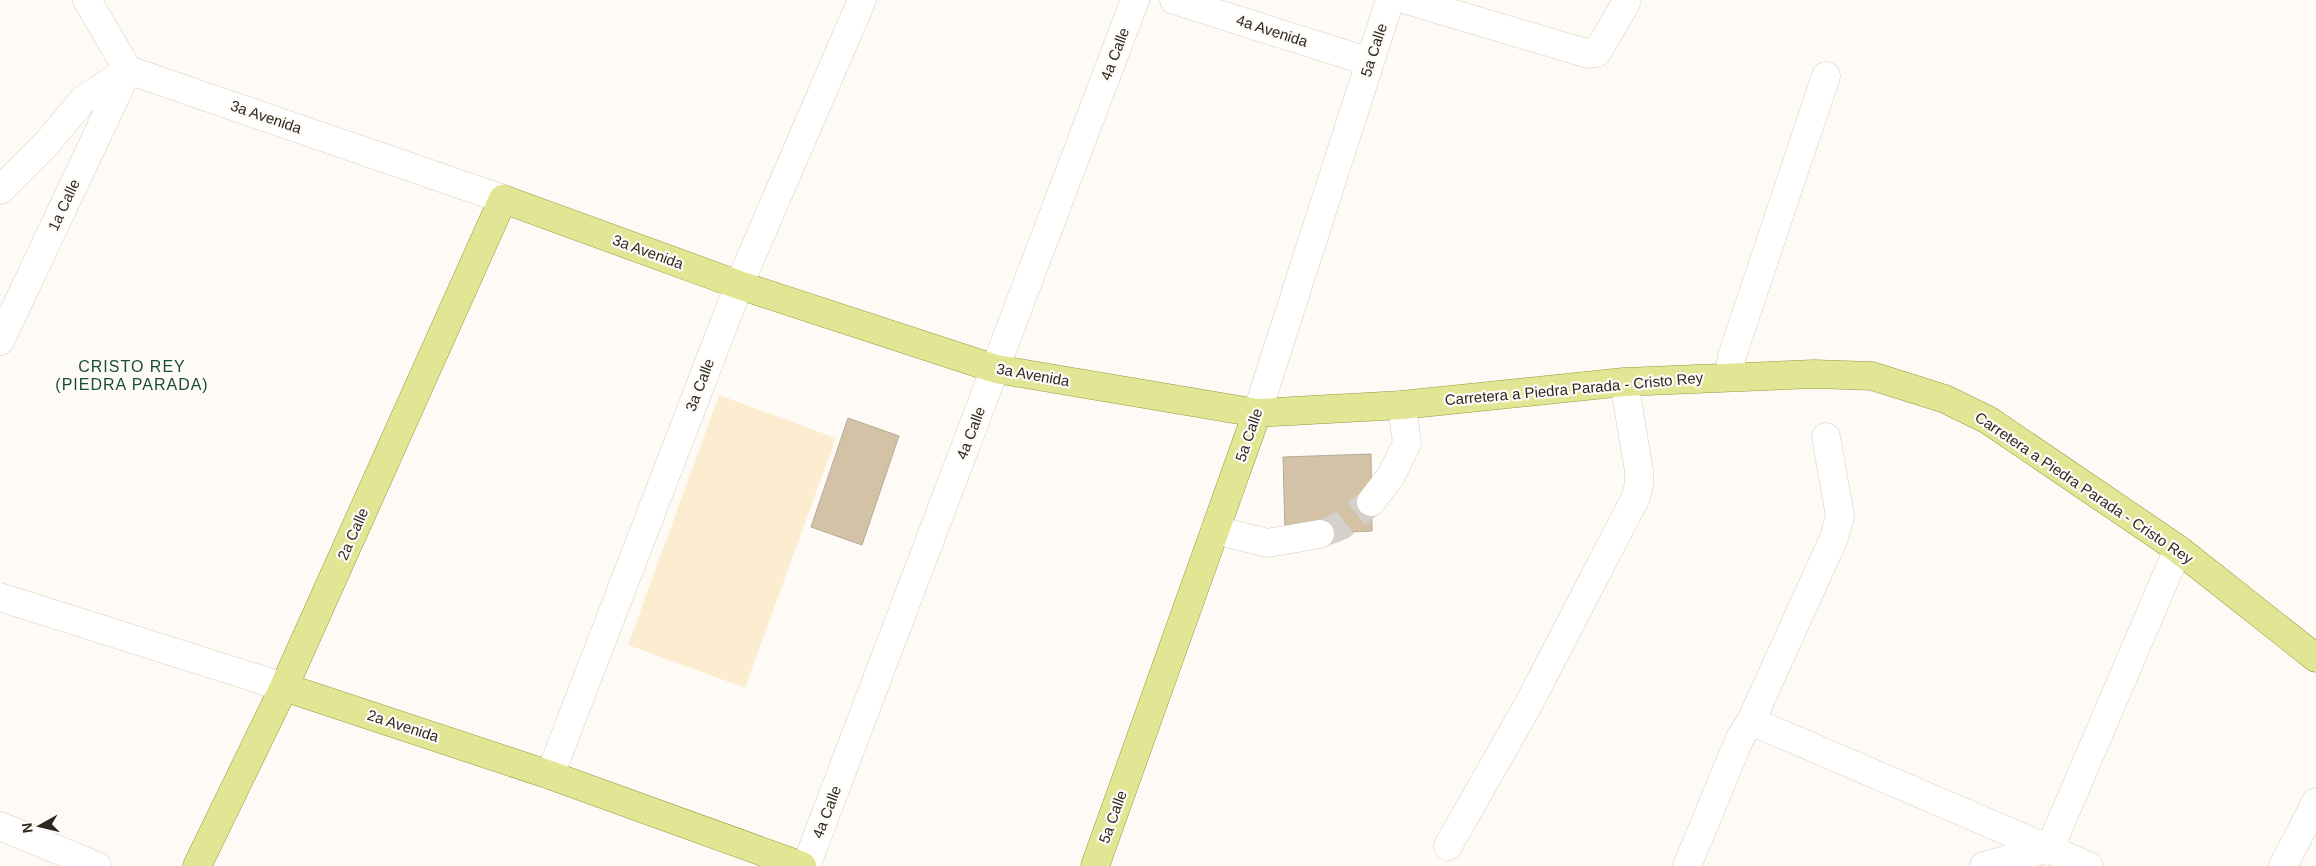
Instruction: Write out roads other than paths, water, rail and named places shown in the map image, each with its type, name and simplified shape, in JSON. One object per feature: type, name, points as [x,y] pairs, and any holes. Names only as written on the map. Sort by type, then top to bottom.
[{"type":"main road","name":"3a Avenida","points":[[503,199],[739,285],[996,369],[1257,413]]},
{"type":"main road","name":"2a Calle","points":[[197,866],[284,687],[503,199]]},
{"type":"main road","name":"Carretera a Piedra Parada - Cristo Rey","points":[[1257,413],[1402,404],[1624,382],[1729,376],[1814,374],[1872,376],[1945,398],[1988,420],[2178,549],[2316,658]]},
{"type":"main road","name":"5a Calle","points":[[1095,866],[1257,413]]},
{"type":"main road","name":"2a Avenida","points":[[284,687],[550,775],[802,866]]},
{"type":"street","points":[[0,190],[47,143],[83,100],[128,70],[86,0]]},
{"type":"street","name":"3a Calle","points":[[550,775],[739,285],[862,0]]},
{"type":"street","name":"4a Calle","points":[[806,866],[1135,0]]},
{"type":"street","name":"4a Avenida","points":[[1174,0],[1370,62]]},
{"type":"street","name":"5a Calle","points":[[1257,413],[1390,0]]},
{"type":"street","points":[[1407,0],[1589,54],[1598,51],[1626,3]]},
{"type":"street","name":"3a Avenida","points":[[128,70],[503,199]]},
{"type":"street","name":"1a Calle","points":[[0,341],[128,70]]},
{"type":"street","points":[[1729,376],[1732,356],[1826,76]]},
{"type":"street","points":[[1448,846],[1527,707],[1636,498],[1639,471],[1624,382]]},
{"type":"street","points":[[1371,502],[1391,476],[1407,443],[1402,404]]},
{"type":"street","points":[[1687,866],[1740,738],[1750,721],[1834,538],[1840,516],[1826,437]]},
{"type":"street","points":[[1215,530],[1268,543],[1320,534]]},
{"type":"street","points":[[2050,848],[2178,549]]},
{"type":"street","name":"2a Avenida","points":[[0,597],[284,687]]},
{"type":"street","points":[[1750,721],[2089,866]]},
{"type":"street","points":[[2282,866],[2316,802]]},
{"type":"street","points":[[0,826],[97,866]]},
{"type":"street","points":[[1984,866],[2050,848]]},
{"type":"tunnel","points":[[1320,534],[1341,526],[1371,502]]},
{"type":"district","name":"CRISTO REY (PIEDRA PARADA)","points":[[132,375]]}]
